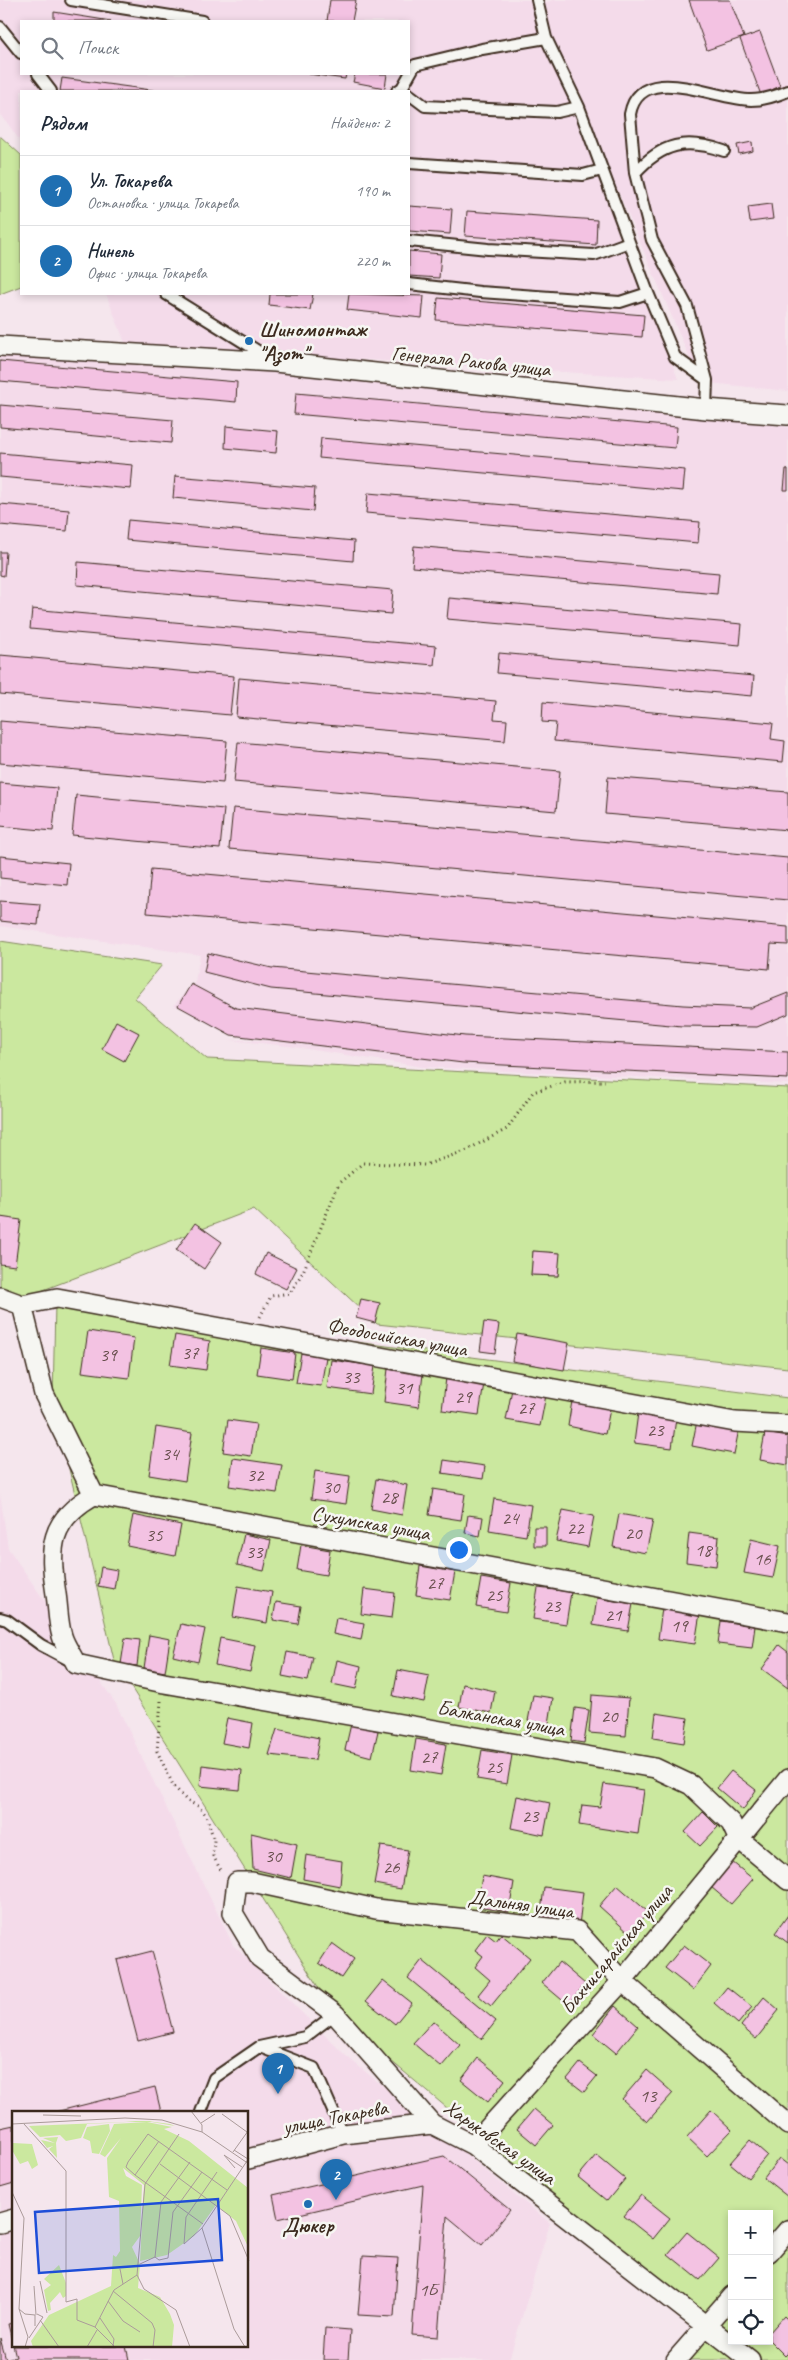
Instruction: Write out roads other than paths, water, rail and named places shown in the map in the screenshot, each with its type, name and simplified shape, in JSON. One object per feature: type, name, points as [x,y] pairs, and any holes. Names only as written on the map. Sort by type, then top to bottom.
[{"type":"street","name":"Генерала Ракова улица","points":[[0,346],[275,362],[706,409],[788,415]]},
{"type":"street","points":[[0,1297],[22,1305],[44,1394],[94,1495],[77,1504],[64,1518],[55,1534],[51,1552],[62,1636],[76,1664]]},
{"type":"street","name":"Феодосийская улица","points":[[22,1305],[58,1298],[735,1422],[788,1426]]},
{"type":"street","name":"Сухумская улица","points":[[94,1495],[788,1622]]},
{"type":"street","name":"Балканская улица","points":[[76,1664],[164,1683],[655,1768],[690,1785],[731,1823],[738,1838],[788,1880]]},
{"type":"street","name":"Бахчисарайская улица","points":[[473,2144],[622,1981],[788,1779]]},
{"type":"street","name":"Дальняя улица","points":[[236,1888],[252,1882],[376,1909],[577,1931],[622,1981],[788,2125]]},
{"type":"street","name":"Харьковская улица","points":[[236,1888],[233,1913],[260,1958],[335,2014],[432,2124],[473,2144],[750,2360]]},
{"type":"street","name":"улица Токарева","points":[[249,2159],[343,2134],[432,2124]]},
{"type":"street","points":[[773,2247],[788,2230]]},
{"type":"street","points":[[676,2360],[728,2300]]},
{"type":"lane","points":[[71,0],[196,20]]},
{"type":"lane","points":[[537,0],[546,38],[579,107],[648,293],[675,357],[707,380]]},
{"type":"lane","points":[[0,27],[20,51]]},
{"type":"lane","points":[[412,64],[546,38]]},
{"type":"lane","points":[[39,75],[50,90]]},
{"type":"lane","points":[[403,90],[408,75]]},
{"type":"lane","points":[[706,409],[707,380],[687,306],[652,240],[635,173],[630,114],[635,97],[649,86],[666,86],[750,100],[770,98],[788,91]]},
{"type":"lane","points":[[410,96],[425,106],[557,112],[579,107]]},
{"type":"lane","points":[[635,173],[655,154],[680,144],[703,144],[724,151]]},
{"type":"lane","points":[[410,163],[583,175],[602,170]]},
{"type":"lane","points":[[410,241],[488,249],[594,255],[629,242]]},
{"type":"lane","points":[[410,284],[480,292],[620,302],[648,293]]},
{"type":"lane","points":[[168,295],[275,362]]},
{"type":"lane","points":[[0,1618],[7,1620],[41,1645],[76,1664]]},
{"type":"lane","points":[[201,2111],[214,2078],[259,2046],[305,2037],[335,2014]]},
{"type":"lane","points":[[259,2046],[314,2068],[343,2134]]},
{"type":"place","name":"Шиномонтаж \"Азот\"","points":[[249,341]]},
{"type":"place","name":"Ул. Токарева","points":[[278,2094]]},
{"type":"place","name":"Нинель","points":[[336,2200]]},
{"type":"place","name":"Дюкер","points":[[308,2204]]}]
